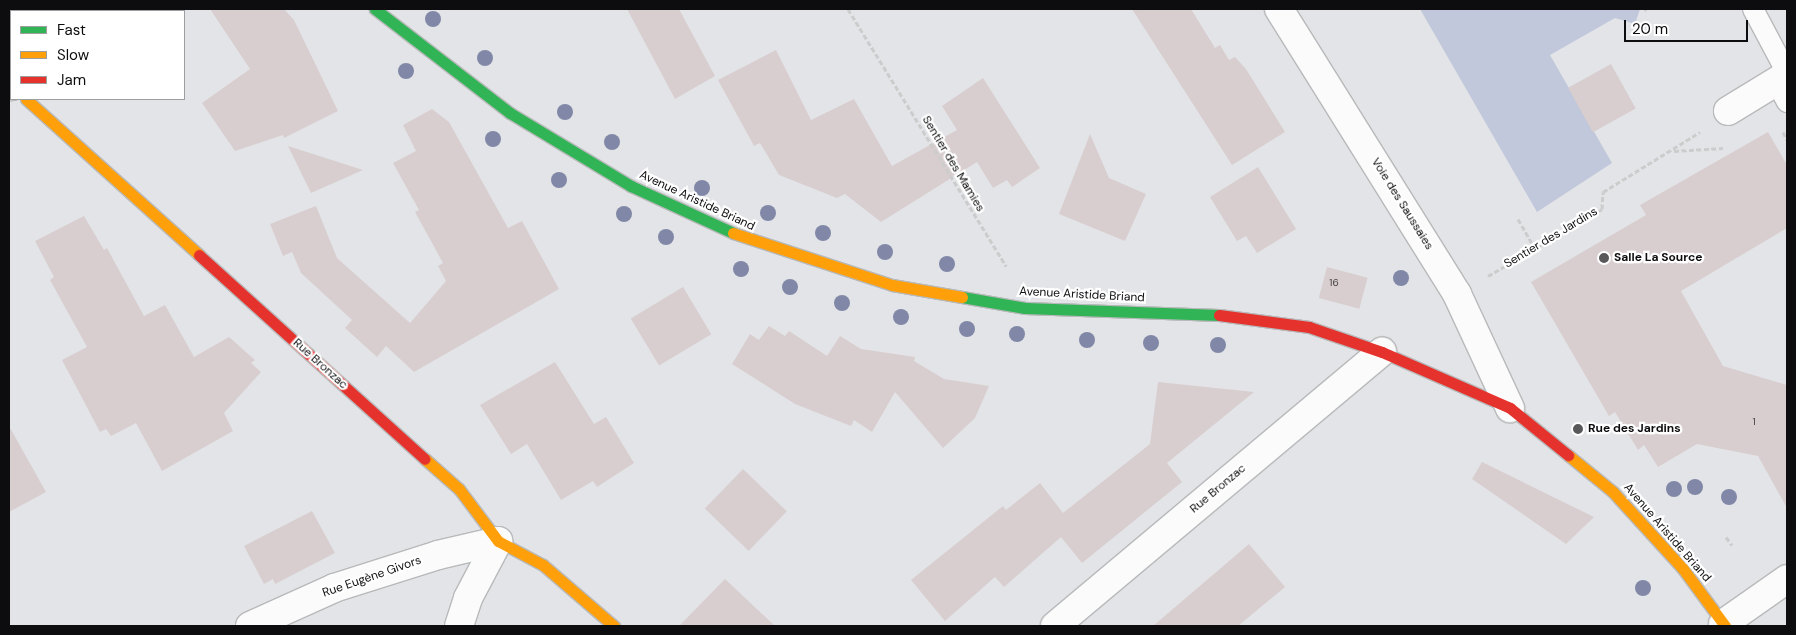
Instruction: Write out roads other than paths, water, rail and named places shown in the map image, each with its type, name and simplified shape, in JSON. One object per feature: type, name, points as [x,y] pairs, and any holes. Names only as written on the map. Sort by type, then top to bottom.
[{"type":"street","name":"Avenue Aristide Briand","points":[[374,9],[510,113],[631,186],[751,241],[892,285],[1025,308],[1230,315],[1280,321],[1382,352],[1510,408],[1626,504],[1684,569],[1724,625]]},
{"type":"street","name":"Voie des Saussaies","points":[[1279,9],[1457,294],[1510,408]]},
{"type":"street","points":[[1728,111],[1784,83]]},
{"type":"street","name":"Rue Bronzac","points":[[27,100],[459,489],[498,540],[543,565],[614,626]]},
{"type":"street","name":"Rue Bronzac","points":[[1055,626],[1382,352]]},
{"type":"street","points":[[459,626],[468,598],[498,540]]},
{"type":"street","name":"Rue Eugène Givors","points":[[250,626],[334,588],[498,540]]},
{"type":"street","points":[[1724,625],[1787,579]]},
{"type":"lane","points":[[1753,9],[1784,83]]},
{"type":"place","name":"Salle La Source","points":[[1604,258]]},
{"type":"place","name":"Rue des Jardins","points":[[1578,429]]}]
